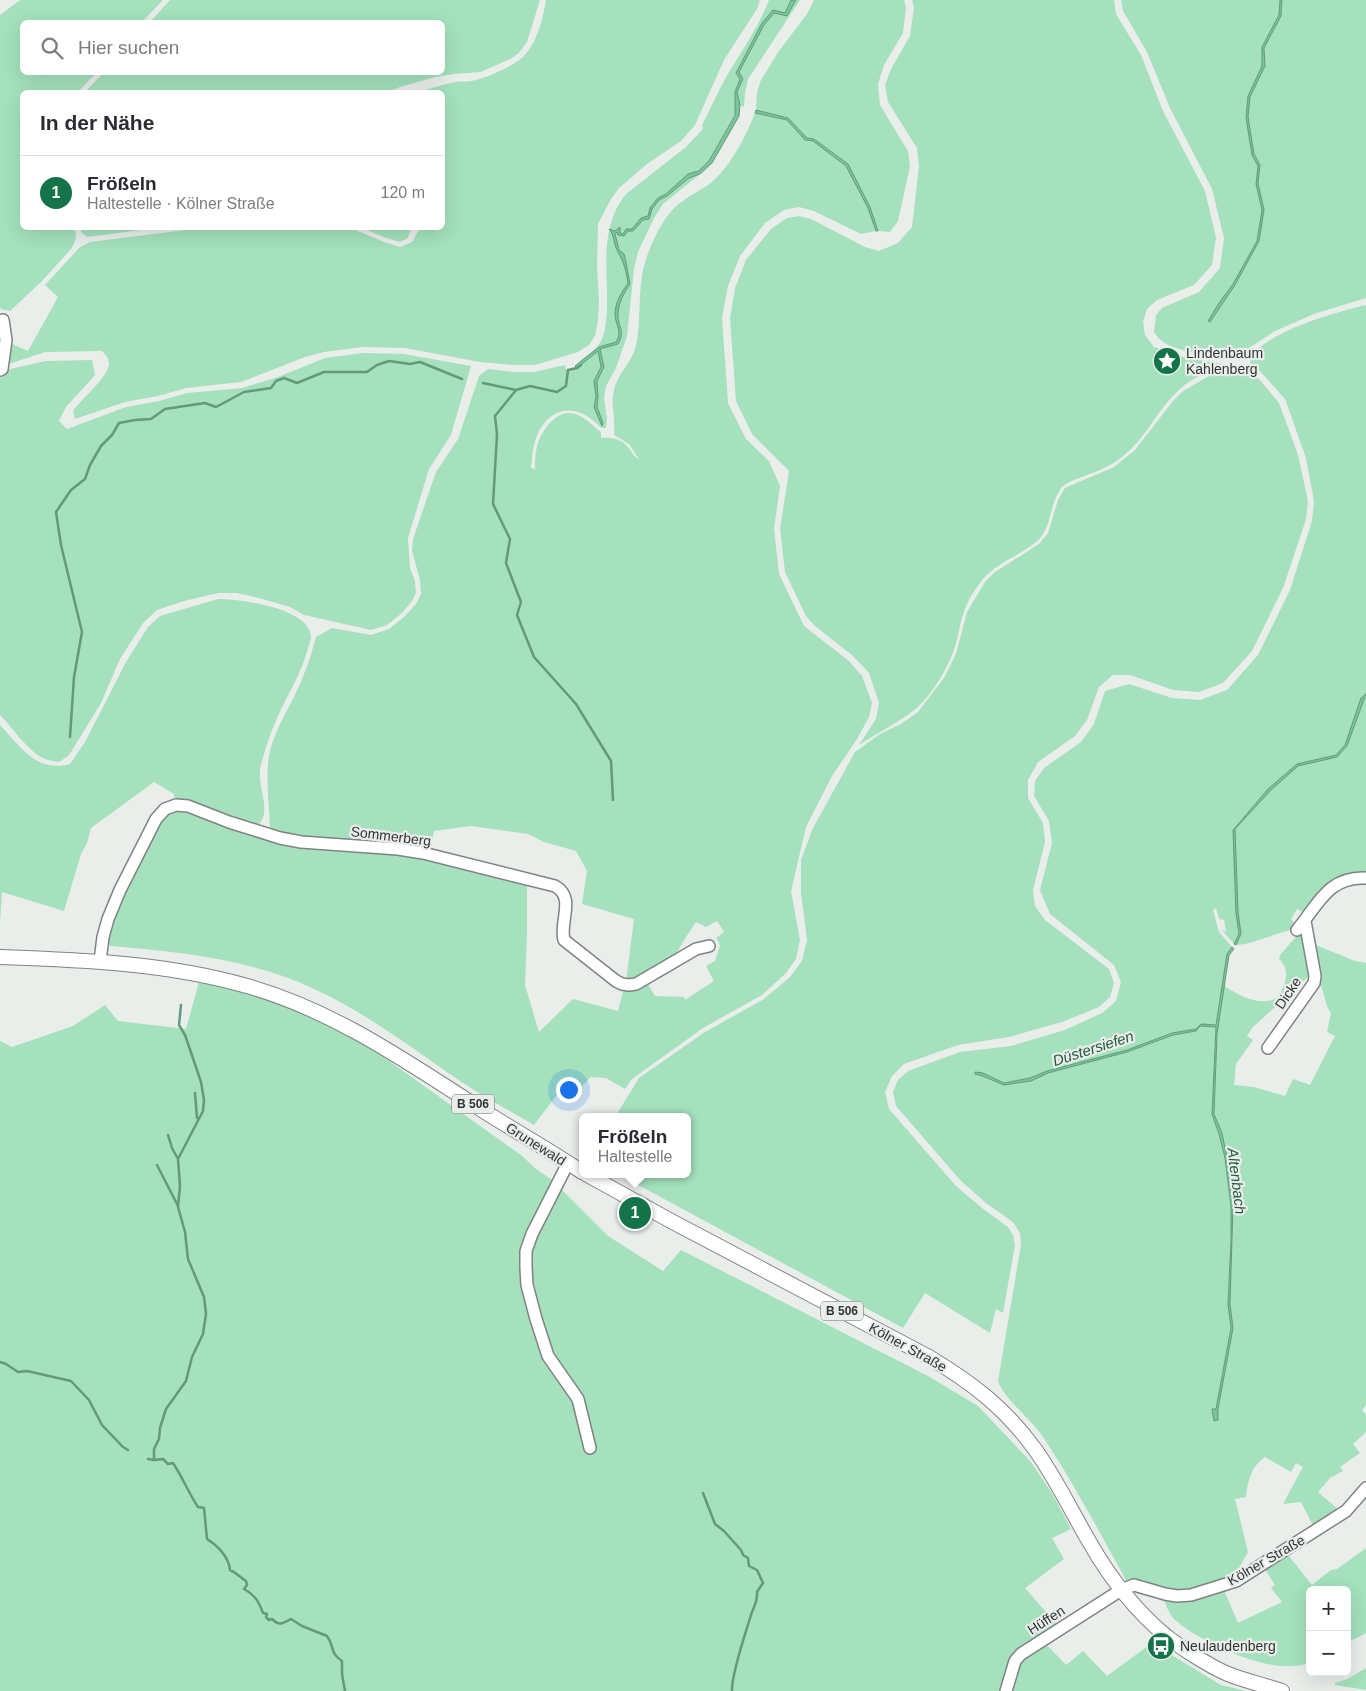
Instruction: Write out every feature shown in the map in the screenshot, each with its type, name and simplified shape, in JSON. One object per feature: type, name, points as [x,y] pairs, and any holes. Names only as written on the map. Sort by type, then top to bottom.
[{"type":"main road","name":"B 506","points":[[0,957],[100,961]]},
{"type":"main road","name":"Grunewald","points":[[100,961],[136,964],[201,974],[247,986],[294,1002],[369,1038],[579,1169]]},
{"type":"main road","name":"Kölner Straße","points":[[595,1178],[672,1221],[929,1357],[960,1376],[995,1403],[1013,1421],[1053,1476],[1090,1544],[1121,1590]]},
{"type":"main road","name":"B 506","points":[[1121,1590],[1144,1616],[1167,1637],[1183,1648],[1227,1673],[1282,1691]]},
{"type":"street","points":[[0,370],[6,340],[3,320]]},
{"type":"street","name":"Sommerberg","points":[[100,961],[112,907],[147,836],[161,813],[170,806],[181,805],[280,838],[301,842],[398,849],[422,853],[554,886],[564,894],[562,932],[564,940],[622,984],[636,984],[696,949],[709,946]]},
{"type":"street","points":[[1297,930],[1334,885],[1357,877],[1366,878]]},
{"type":"street","name":"Dicke","points":[[1268,1048],[1314,983],[1315,976],[1305,921]]},
{"type":"street","points":[[579,1169],[532,1234],[526,1251],[526,1268],[527,1285],[548,1356],[578,1399],[590,1448]]},
{"type":"street","name":"Kölner Straße","points":[[1121,1590],[1134,1585],[1177,1596],[1191,1595],[1236,1581],[1346,1512],[1366,1488]]},
{"type":"street","name":"Hüffen","points":[[1006,1691],[1015,1661],[1022,1654],[1121,1590]]},
{"type":"street","points":[[1156,1604],[1157,1592]]},
{"type":"shaded area","points":[[20,0],[163,0],[144,20],[20,20],[20,75],[94,75],[80,90],[20,90],[20,230],[75,230],[76,238],[72,248],[41,282],[10,311],[0,307],[0,15]]},
{"type":"shaded area","points":[[170,0],[540,0],[527,42],[519,53],[512,58],[481,72],[435,77],[393,90],[87,90],[101,75],[445,75],[445,20],[152,20]]},
{"type":"shaded area","points":[[546,0],[760,0],[757,9],[724,60],[695,125],[681,141],[647,164],[619,188],[598,224],[598,320],[595,336],[589,345],[578,352],[535,365],[480,362],[405,348],[362,347],[324,352],[305,357],[241,382],[186,388],[158,396],[125,402],[75,419],[73,411],[104,376],[107,370],[108,360],[102,351],[45,352],[6,365],[8,342],[28,351],[58,297],[45,285],[80,247],[90,242],[185,230],[356,230],[400,247],[412,242],[419,230],[445,230],[445,90],[425,90],[451,83],[483,78],[519,61],[532,45],[541,23]]},
{"type":"shaded area","points":[[769,0],[795,0],[791,4],[790,10],[796,0],[800,0],[748,79],[744,107],[740,105],[737,92],[743,79],[741,76],[736,94],[738,108],[709,161],[662,197],[667,196],[689,178],[700,174],[663,204],[654,218],[638,252],[634,269],[627,336],[616,368],[606,386],[604,397],[607,419],[606,428],[601,428],[581,413],[561,411],[553,415],[545,422],[539,432],[533,448],[531,468],[535,469],[537,446],[546,428],[556,418],[568,413],[579,415],[589,422],[601,432],[601,438],[619,440],[639,459],[629,444],[614,435],[613,396],[621,373],[632,357],[636,346],[641,279],[647,257],[652,243],[670,212],[716,179],[730,162],[742,142],[755,113],[787,120],[805,140],[813,141],[846,166],[868,208],[876,231],[861,234],[814,211],[799,207],[784,210],[765,223],[740,256],[728,286],[722,318],[728,403],[746,439],[769,461],[780,486],[774,529],[779,574],[804,626],[849,661],[862,676],[872,703],[869,717],[857,739],[832,776],[806,827],[791,891],[800,940],[796,959],[786,973],[762,995],[703,1028],[632,1079],[625,1089],[606,1078],[591,1077],[568,1100],[557,1095],[534,1125],[468,1086],[371,1020],[310,987],[266,971],[222,960],[110,946],[107,939],[116,906],[158,821],[169,812],[183,808],[272,840],[296,845],[407,855],[527,884],[525,985],[539,1032],[573,999],[618,1011],[624,987],[633,987],[646,981],[655,996],[684,997],[685,1000],[714,981],[706,966],[715,961],[720,945],[716,938],[724,932],[717,921],[706,927],[696,922],[673,959],[639,979],[626,982],[634,919],[582,904],[587,871],[576,851],[544,842],[528,834],[471,826],[434,831],[430,851],[409,847],[297,838],[277,834],[270,827],[268,768],[270,751],[275,736],[301,681],[316,637],[332,628],[371,635],[389,629],[416,604],[421,594],[420,580],[412,551],[413,539],[436,472],[458,439],[479,376],[488,369],[534,372],[565,365],[566,370],[577,368],[598,351],[601,367],[594,381],[595,407],[602,425],[597,407],[597,381],[604,367],[600,349],[618,344],[620,339],[619,305],[630,284],[627,266],[628,283],[620,296],[617,316],[619,341],[599,347],[575,366],[597,347],[604,332],[607,309],[606,264],[608,234],[617,207],[626,194],[686,147],[702,130],[702,125],[721,86],[757,25]]},
{"type":"shaded area","points":[[791,0],[796,0],[787,16],[774,13],[764,25],[739,72],[743,79],[737,92],[740,105],[739,116],[712,163],[700,174],[689,178],[667,196],[659,200],[652,209],[649,219],[643,220],[633,231],[628,231],[624,236],[618,235],[617,232],[615,234],[619,250],[624,254],[630,284],[622,298],[619,309],[618,317],[621,335],[618,344],[600,349],[604,367],[597,381],[597,407],[603,423],[602,426],[594,407],[596,397],[594,381],[601,367],[598,351],[577,368],[575,366],[599,347],[616,342],[619,335],[615,310],[619,297],[628,283],[626,271],[609,229],[615,231],[620,227],[620,233],[623,234],[626,229],[632,229],[641,218],[648,216],[650,208],[658,198],[666,194],[688,174],[698,171],[709,161],[735,115],[735,92],[740,79],[736,73],[762,23],[773,10],[785,13]]},
{"type":"shaded area","points":[[814,0],[904,0],[906,8],[903,33],[884,65],[878,84],[880,105],[908,151],[910,166],[898,221],[890,232],[878,231],[870,207],[848,164],[814,139],[807,138],[788,118],[756,110],[757,92],[761,80],[779,51],[807,14]]},
{"type":"shaded area","points":[[912,0],[1114,0],[1116,14],[1141,55],[1163,111],[1205,191],[1216,238],[1212,265],[1194,285],[1157,300],[1147,309],[1143,322],[1145,335],[1154,347],[1183,357],[1222,364],[1195,378],[1173,395],[1138,441],[1122,457],[1109,466],[1061,488],[1054,502],[1048,524],[1041,537],[989,573],[969,599],[949,662],[941,678],[930,693],[913,711],[859,745],[876,719],[879,703],[869,673],[853,656],[815,626],[806,616],[785,572],[780,529],[789,471],[752,434],[736,401],[730,319],[735,288],[746,260],[771,229],[787,218],[799,216],[811,219],[865,247],[879,251],[898,243],[912,227],[919,166],[917,148],[888,102],[885,85],[891,69],[910,36],[914,7]]},
{"type":"shaded area","points":[[1121,0],[1280,0],[1279,15],[1262,47],[1262,66],[1248,96],[1246,117],[1252,155],[1258,166],[1256,184],[1262,210],[1257,241],[1233,284],[1259,241],[1264,210],[1258,183],[1260,165],[1254,154],[1248,117],[1250,97],[1265,67],[1264,48],[1281,16],[1282,0],[1366,0],[1366,298],[1314,314],[1275,331],[1235,357],[1186,351],[1168,345],[1158,337],[1154,332],[1156,315],[1162,308],[1199,292],[1220,268],[1224,238],[1212,189],[1170,108],[1147,52],[1123,11]],"holes":[[[1233,284],[1210,322],[1208,321]]]},
{"type":"shaded area","points":[[1280,0],[1282,0],[1281,16],[1264,48],[1265,66],[1250,97],[1248,117],[1254,154],[1260,165],[1258,183],[1264,210],[1259,241],[1235,285],[1210,322],[1208,321],[1233,284],[1257,241],[1262,210],[1256,184],[1258,166],[1252,155],[1246,118],[1248,96],[1262,66],[1262,47],[1279,15]]},
{"type":"shaded area","points":[[756,110],[788,118],[807,138],[814,139],[848,164],[870,207],[878,231],[876,231],[868,208],[846,166],[813,141],[805,140],[787,120],[755,113]]},
{"type":"shaded area","points":[[81,230],[141,230],[87,237]]},
{"type":"shaded area","points":[[367,230],[410,230],[408,238],[400,242]]},
{"type":"shaded area","points":[[1366,305],[1366,694],[1361,698],[1345,745],[1336,755],[1297,764],[1268,789],[1233,829],[1236,913],[1239,934],[1234,944],[1222,930],[1226,932],[1224,920],[1220,919],[1220,921],[1216,908],[1213,910],[1219,932],[1232,947],[1227,954],[1216,1025],[1201,1024],[1196,1029],[1172,1033],[1127,1050],[1047,1071],[1030,1078],[1004,1083],[983,1073],[975,1074],[1004,1085],[1031,1081],[1048,1073],[1127,1052],[1173,1035],[1196,1031],[1200,1026],[1216,1027],[1212,1114],[1225,1158],[1231,1206],[1228,1304],[1231,1328],[1216,1409],[1212,1409],[1218,1420],[1218,1409],[1233,1328],[1230,1304],[1233,1206],[1222,1133],[1214,1114],[1217,1034],[1224,986],[1243,997],[1257,1001],[1277,998],[1283,989],[1286,978],[1285,968],[1279,959],[1280,955],[1302,930],[1311,974],[1252,1028],[1247,1036],[1253,1040],[1236,1064],[1234,1085],[1254,1087],[1285,1096],[1293,1079],[1310,1085],[1335,1036],[1327,1032],[1331,1013],[1318,982],[1313,944],[1355,961],[1366,963],[1366,1405],[1362,1410],[1366,1415],[1366,1432],[1353,1444],[1360,1453],[1340,1467],[1343,1471],[1330,1478],[1318,1492],[1340,1511],[1315,1529],[1301,1502],[1283,1504],[1303,1467],[1296,1463],[1291,1472],[1265,1457],[1256,1465],[1251,1474],[1246,1497],[1235,1499],[1248,1552],[1234,1577],[1195,1589],[1170,1590],[1145,1581],[1126,1580],[1086,1508],[1043,1437],[1001,1388],[998,1381],[1021,1245],[1020,1233],[1013,1222],[986,1203],[961,1181],[896,1106],[893,1092],[898,1080],[908,1071],[960,1052],[1011,1046],[1065,1030],[1102,1013],[1116,1001],[1121,982],[1114,965],[1050,914],[1040,890],[1052,843],[1049,821],[1034,796],[1035,781],[1044,768],[1081,742],[1094,724],[1105,691],[1129,684],[1172,698],[1200,700],[1227,690],[1258,655],[1290,590],[1312,521],[1314,501],[1306,458],[1285,399],[1258,369],[1251,364],[1249,357],[1273,338],[1288,331],[1320,318]]},
{"type":"shaded area","points":[[363,353],[404,354],[471,366],[451,435],[429,469],[408,538],[410,568],[415,581],[416,593],[412,601],[402,613],[387,625],[371,630],[304,615],[290,607],[236,593],[218,593],[157,610],[143,623],[120,659],[101,703],[68,756],[59,762],[47,760],[37,755],[0,715],[0,378],[10,369],[46,361],[92,360],[95,375],[66,407],[59,421],[67,429],[126,407],[159,401],[187,393],[242,388],[278,377],[325,358]]},
{"type":"shaded area","points":[[1228,365],[1242,367],[1254,373],[1279,403],[1298,455],[1308,501],[1306,519],[1283,588],[1252,651],[1223,683],[1199,692],[1173,690],[1130,675],[1113,675],[1099,687],[1087,720],[1075,736],[1038,762],[1028,780],[1028,798],[1043,823],[1045,842],[1033,890],[1035,906],[1045,920],[1109,969],[1114,983],[1110,997],[1099,1007],[1062,1022],[1009,1037],[958,1045],[904,1064],[892,1076],[885,1092],[889,1109],[956,1186],[1008,1227],[1013,1235],[1015,1245],[1003,1313],[996,1309],[990,1333],[925,1293],[903,1328],[625,1178],[691,1178],[691,1113],[617,1113],[639,1078],[705,1032],[764,999],[790,977],[802,961],[807,940],[801,893],[801,860],[813,828],[855,752],[880,734],[901,724],[918,712],[944,678],[956,654],[967,612],[985,582],[995,572],[1039,544],[1048,533],[1058,500],[1065,488],[1114,467],[1135,450],[1183,391]]},
{"type":"shaded area","points":[[218,599],[257,603],[287,612],[308,627],[311,637],[302,666],[277,718],[260,768],[264,811],[260,823],[254,828],[175,802],[174,794],[154,782],[91,828],[64,911],[2,892],[0,922],[0,725],[22,749],[38,761],[58,766],[70,764],[85,742],[126,662],[148,627],[160,616]]},
{"type":"shaded area","points":[[1366,694],[1347,746],[1337,757],[1298,766],[1270,791],[1235,829],[1238,912],[1241,934],[1236,945],[1234,944],[1239,934],[1236,913],[1233,830],[1268,789],[1297,764],[1336,755],[1345,745],[1361,698]]},
{"type":"shaded area","points":[[1366,697],[1366,875],[1359,874],[1304,913],[1297,909],[1291,919],[1296,928],[1246,944],[1236,945],[1241,934],[1238,912],[1235,829],[1270,791],[1298,766],[1337,757],[1347,746],[1363,700]]},
{"type":"shaded area","points":[[1232,947],[1234,949],[1229,955],[1217,1034],[1214,1114],[1222,1133],[1233,1206],[1230,1304],[1233,1328],[1218,1409],[1218,1420],[1214,1421],[1212,1409],[1216,1409],[1231,1328],[1228,1304],[1231,1206],[1225,1158],[1212,1114],[1216,1027],[1200,1026],[1196,1031],[1173,1035],[1127,1052],[1048,1073],[1031,1081],[1004,1085],[975,1074],[975,1072],[983,1073],[1004,1083],[1030,1078],[1047,1071],[1127,1050],[1172,1033],[1196,1029],[1201,1024],[1216,1025],[1227,954]]},
{"type":"shaded area","points":[[199,982],[241,991],[286,1006],[334,1027],[375,1051],[521,1155],[536,1169],[551,1179],[608,1236],[663,1271],[681,1250],[928,1376],[978,1406],[1031,1462],[1053,1495],[1071,1529],[1052,1538],[1064,1559],[1025,1588],[1058,1626],[1045,1643],[1066,1665],[1083,1651],[1107,1676],[1152,1643],[1221,1685],[1246,1691],[0,1691],[0,1041],[12,1047],[73,1026],[105,1005],[118,1021],[186,1029]]},
{"type":"shaded area","points":[[1366,1548],[1366,1633],[1351,1641],[1351,1586],[1306,1586],[1306,1663],[1296,1666],[1278,1666],[1259,1662],[1239,1656],[1201,1638],[1174,1619],[1163,1598],[1224,1590],[1238,1623],[1282,1602],[1271,1588],[1275,1585],[1264,1568],[1289,1551],[1289,1556],[1312,1585],[1331,1570],[1337,1569]]},
{"type":"shaded area","points":[[1366,1668],[1366,1690],[1335,1685],[1335,1683],[1347,1679]]},
{"type":"waterway","points":[[70,737],[74,677],[82,632],[61,545],[56,512],[71,490],[85,479],[90,465],[101,446],[112,435],[119,423],[151,419],[165,409],[205,403],[216,407],[244,392],[271,388],[276,381],[284,378],[297,383],[324,372],[367,372],[377,365],[389,361],[410,364],[420,362],[462,379]]},
{"type":"waterway","points":[[483,383],[516,390],[530,386],[557,392],[566,386],[568,370],[581,365]]},
{"type":"waterway","points":[[516,390],[495,416],[497,434],[493,504],[510,539],[506,563],[521,602],[517,615],[534,657],[576,704],[611,761],[613,800]]},
{"type":"waterway","points":[[154,1460],[154,1449],[159,1439],[160,1428],[166,1409],[186,1381],[192,1357],[203,1334],[206,1314],[204,1297],[188,1259],[185,1232],[178,1207],[180,1186],[178,1159],[203,1111],[204,1100],[201,1082],[185,1035],[179,1025],[181,1005]]},
{"type":"waterway","points":[[195,1093],[197,1118]]},
{"type":"waterway","points":[[168,1135],[178,1159]]},
{"type":"waterway","points":[[157,1165],[178,1206]]},
{"type":"waterway","points":[[0,1362],[18,1372],[27,1371],[71,1381],[89,1400],[102,1425],[128,1450]]},
{"type":"waterway","points":[[148,1459],[163,1459],[168,1464],[173,1463],[198,1507],[204,1508],[207,1539],[222,1552],[230,1570],[246,1581],[247,1585],[244,1589],[256,1599],[269,1620],[272,1619],[281,1624],[291,1619],[302,1626],[327,1636],[335,1655],[342,1661],[345,1691]]},
{"type":"waterway","points":[[703,1493],[715,1524],[724,1531],[741,1550],[743,1555],[748,1558],[749,1566],[757,1570],[763,1583],[757,1592],[756,1601],[739,1653],[732,1691]]},
{"type":"place","name":"Lindenbaum Kahlenberg","points":[[1167,361]]},
{"type":"place","name":"Frößeln","points":[[635,1213]]},
{"type":"place","name":"Neulaudenberg","points":[[1161,1646]]},
{"type":"water label","name":"Düstersiefen","points":[[1093,1048]]},
{"type":"water label","name":"Altenbach","points":[[1237,1181]]}]
